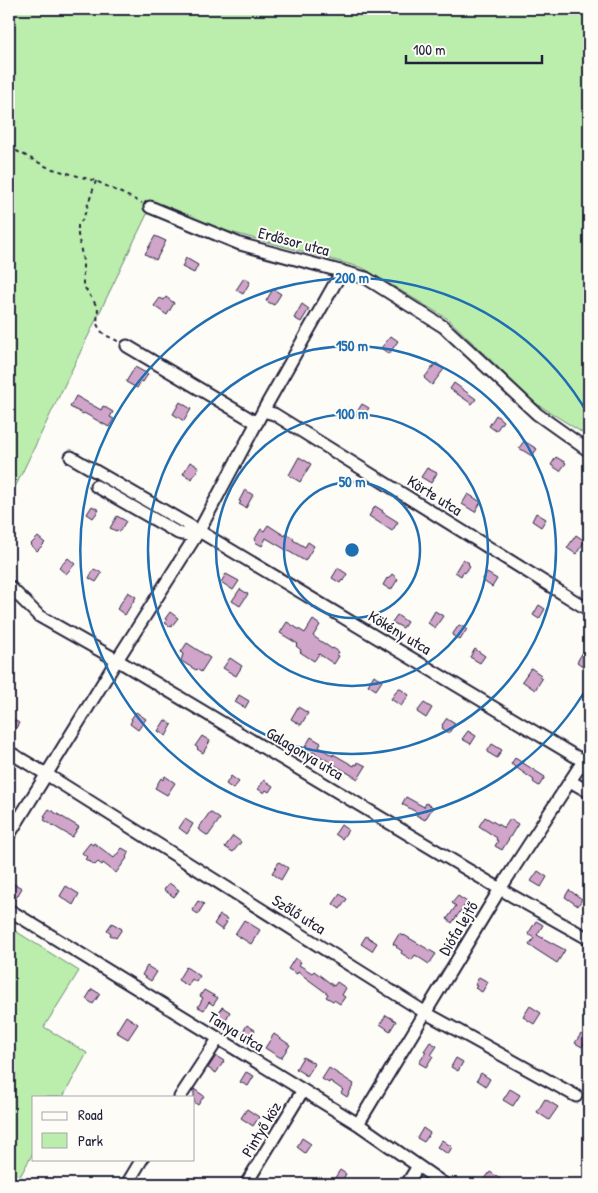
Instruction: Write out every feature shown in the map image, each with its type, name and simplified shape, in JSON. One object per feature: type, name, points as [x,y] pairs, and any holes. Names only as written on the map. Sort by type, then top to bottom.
[{"type":"street","name":"Erdősor utca","points":[[150,207],[240,244],[366,278],[444,327],[537,414],[589,451]]},
{"type":"street","points":[[9,834],[200,531],[263,411],[342,271]]},
{"type":"street","points":[[127,346],[257,423]]},
{"type":"street","name":"Körte utca","points":[[263,411],[274,414],[589,610]]},
{"type":"street","name":"Kökény utca","points":[[71,457],[586,756]]},
{"type":"street","points":[[96,486],[184,535],[200,531]]},
{"type":"street","name":"Galagonya utca","points":[[10,588],[39,616],[117,660],[500,889],[589,939]]},
{"type":"street","name":"Szőlő utca","points":[[9,752],[426,1013],[576,1096]]},
{"type":"street","name":"Diófa lejtő","points":[[358,1124],[500,889],[586,756]]},
{"type":"street","points":[[570,780],[589,792]]},
{"type":"street","name":"Tanya utca","points":[[9,910],[358,1124],[444,1184]]},
{"type":"street","points":[[181,1096],[218,1039]]},
{"type":"street","name":"Pintyő köz","points":[[246,1184],[303,1090]]},
{"type":"street","points":[[127,1184],[141,1160]]},
{"type":"street","points":[[407,1184],[418,1166]]},
{"type":"path","points":[[9,147],[49,168],[96,181],[150,207]]},
{"type":"path","points":[[96,181],[83,219],[78,225],[83,261],[83,284],[98,308],[97,324],[100,330],[127,346]]},
{"type":"green space","points":[[9,9],[589,9],[589,437],[534,402],[448,319],[363,268],[149,210],[9,500]]},
{"type":"green space","points":[[9,927],[79,971],[44,1027],[87,1053],[64,1096],[32,1096],[32,1155],[16,1184],[9,1184]]},
{"type":"building","points":[[155,236],[166,241],[156,260],[145,254]]},
{"type":"building","points":[[186,258],[198,265],[194,273],[182,267]]},
{"type":"building","points":[[244,278],[250,282],[243,294],[236,290]]},
{"type":"building","points":[[273,289],[281,294],[274,305],[266,301]]},
{"type":"building","points":[[166,297],[174,303],[167,315],[154,306],[160,298],[164,300]]},
{"type":"building","points":[[302,304],[309,309],[301,322],[294,318]]},
{"type":"building","points":[[391,336],[398,341],[389,354],[381,348]]},
{"type":"building","points":[[436,363],[444,369],[432,385],[424,378]]},
{"type":"building","points":[[135,367],[148,374],[137,388],[126,382]]},
{"type":"building","points":[[454,383],[476,399],[472,404],[450,389]]},
{"type":"building","points":[[76,396],[101,410],[103,406],[113,412],[110,417],[114,419],[109,427],[70,407]]},
{"type":"building","points":[[180,402],[191,409],[184,421],[173,414]]},
{"type":"building","points":[[362,404],[369,408],[361,419],[355,415]]},
{"type":"building","points":[[496,415],[503,421],[496,431],[489,426]]},
{"type":"building","points":[[524,441],[537,449],[532,456],[519,448]]},
{"type":"building","points":[[299,457],[311,464],[300,482],[289,475]]},
{"type":"building","points":[[556,457],[566,463],[560,471],[551,465]]},
{"type":"building","points":[[190,462],[199,467],[192,479],[183,474]]},
{"type":"building","points":[[427,468],[437,473],[431,483],[421,477]]},
{"type":"building","points":[[245,490],[253,495],[246,508],[239,504]]},
{"type":"building","points":[[468,494],[481,502],[475,512],[462,504]]},
{"type":"building","points":[[92,506],[99,510],[93,518],[87,514]]},
{"type":"building","points":[[375,506],[398,522],[392,531],[369,516]]},
{"type":"building","points":[[536,513],[546,519],[541,527],[532,521]]},
{"type":"building","points":[[117,516],[126,521],[120,531],[110,528]]},
{"type":"building","points":[[268,525],[285,536],[286,534],[294,538],[293,540],[305,547],[308,542],[314,546],[305,561],[266,538],[262,546],[255,542],[261,529],[264,531]]},
{"type":"building","points":[[576,535],[585,541],[576,554],[567,548]]},
{"type":"building","points":[[38,537],[45,543],[37,551],[30,545]]},
{"type":"building","points":[[68,558],[75,564],[66,574],[59,568]]},
{"type":"building","points":[[463,559],[470,566],[461,576],[455,572]]},
{"type":"building","points":[[338,568],[347,574],[340,583],[332,578]]},
{"type":"building","points":[[94,569],[102,573],[96,582],[89,578]]},
{"type":"building","points":[[487,573],[497,579],[492,587],[482,580]]},
{"type":"building","points":[[226,574],[239,581],[233,590],[221,582]]},
{"type":"building","points":[[392,574],[398,579],[391,590],[383,585]]},
{"type":"building","points":[[240,589],[248,594],[240,606],[232,601]]},
{"type":"building","points":[[128,592],[136,597],[125,615],[117,609]]},
{"type":"building","points":[[539,605],[545,609],[539,619],[533,615]]},
{"type":"building","points":[[435,611],[443,616],[435,628],[428,623]]},
{"type":"building","points":[[170,612],[178,618],[171,627],[165,623],[167,620],[165,619]]},
{"type":"building","points":[[397,615],[407,622],[403,628],[392,622]]},
{"type":"building","points":[[313,620],[320,625],[313,636],[339,652],[337,655],[339,656],[334,664],[319,654],[314,661],[300,652],[301,650],[296,646],[298,644],[280,633],[287,622],[305,633]]},
{"type":"building","points":[[459,625],[467,629],[460,640],[452,635]]},
{"type":"building","points":[[187,643],[210,658],[201,672],[181,661],[183,654],[181,652]]},
{"type":"building","points":[[475,649],[485,656],[480,663],[470,657]]},
{"type":"building","points":[[583,652],[589,656],[584,667],[577,662]]},
{"type":"building","points":[[230,658],[242,666],[236,676],[223,668]]},
{"type":"building","points":[[531,668],[541,675],[539,677],[542,679],[535,690],[522,681]]},
{"type":"building","points":[[374,675],[382,681],[376,690],[368,685]]},
{"type":"building","points":[[399,688],[409,695],[401,706],[391,699]]},
{"type":"building","points":[[239,695],[249,701],[245,708],[235,702]]},
{"type":"building","points":[[424,703],[432,708],[426,718],[417,712]]},
{"type":"building","points":[[298,707],[308,713],[301,725],[291,719]]},
{"type":"building","points":[[136,712],[146,719],[138,730],[130,724]]},
{"type":"building","points":[[9,717],[19,723],[9,740]]},
{"type":"building","points":[[447,718],[455,723],[449,733],[442,728]]},
{"type":"building","points":[[165,720],[172,725],[166,736],[158,731]]},
{"type":"building","points":[[468,731],[476,736],[471,744],[462,739]]},
{"type":"building","points":[[202,736],[210,741],[203,753],[195,746]]},
{"type":"building","points":[[311,737],[321,743],[319,747],[333,756],[333,754],[354,766],[358,762],[366,766],[358,779],[313,752],[312,754],[306,750],[307,748],[305,747]]},
{"type":"building","points":[[492,744],[502,750],[497,758],[487,752]]},
{"type":"building","points":[[515,758],[545,777],[539,786],[533,782],[534,780],[511,764]]},
{"type":"building","points":[[165,776],[175,783],[167,795],[155,788],[161,778],[163,780]]},
{"type":"building","points":[[231,776],[239,782],[233,789],[226,784]]},
{"type":"building","points":[[264,780],[273,786],[269,792],[266,790],[264,793],[258,789]]},
{"type":"building","points":[[406,797],[424,807],[426,803],[433,807],[425,820],[416,815],[418,813],[402,804]]},
{"type":"building","points":[[49,809],[79,827],[72,837],[44,820],[46,817],[44,816]]},
{"type":"building","points":[[210,812],[220,819],[208,836],[198,829]]},
{"type":"building","points":[[485,817],[504,828],[510,819],[518,824],[502,850],[495,846],[498,841],[496,840],[497,838],[479,826]]},
{"type":"building","points":[[185,819],[193,824],[187,834],[179,828]]},
{"type":"building","points":[[341,825],[348,830],[342,839],[335,834]]},
{"type":"building","points":[[233,836],[241,842],[233,852],[225,847]]},
{"type":"building","points":[[90,843],[93,845],[94,843],[114,858],[122,848],[129,852],[116,873],[103,863],[102,865],[98,862],[95,865],[85,859],[87,857],[82,853]]},
{"type":"building","points":[[279,862],[288,868],[281,880],[272,873]]},
{"type":"building","points":[[538,871],[547,877],[541,887],[531,881]]},
{"type":"building","points":[[169,883],[179,890],[174,897],[164,890]]},
{"type":"building","points":[[14,884],[22,888],[15,900],[9,896],[9,892]]},
{"type":"building","points":[[66,886],[79,894],[73,905],[60,896]]},
{"type":"building","points":[[569,890],[582,899],[578,906],[565,897]]},
{"type":"building","points":[[340,894],[347,899],[340,909],[333,904]]},
{"type":"building","points":[[458,896],[467,902],[452,923],[447,919],[456,906],[452,903]]},
{"type":"building","points":[[198,901],[204,904],[198,914],[192,910]]},
{"type":"building","points":[[220,915],[227,919],[222,930],[214,924]]},
{"type":"building","points":[[244,920],[260,930],[251,944],[235,934]]},
{"type":"building","points":[[536,921],[543,925],[537,935],[565,950],[557,963],[529,945],[534,938],[528,934]]},
{"type":"building","points":[[112,923],[122,929],[116,938],[110,935],[111,933],[107,930]]},
{"type":"building","points":[[399,934],[436,954],[429,964],[415,955],[412,960],[401,953],[402,951],[393,944]]},
{"type":"building","points":[[366,936],[377,943],[372,951],[361,944]]},
{"type":"building","points":[[295,958],[301,962],[299,965],[312,973],[314,971],[334,986],[337,982],[346,988],[342,995],[345,997],[340,1004],[326,997],[328,994],[298,972],[297,974],[288,969]]},
{"type":"building","points":[[147,966],[157,972],[151,981],[142,975]]},
{"type":"building","points":[[186,967],[200,976],[196,982],[192,979],[188,986],[178,980]]},
{"type":"building","points":[[479,977],[488,982],[482,992],[475,988]]},
{"type":"building","points":[[92,989],[100,994],[93,1004],[86,999]]},
{"type":"building","points":[[204,990],[218,998],[213,1005],[209,1002],[204,1010],[198,1007],[203,998],[200,996]]},
{"type":"building","points":[[530,1006],[541,1013],[534,1024],[523,1017]]},
{"type":"building","points":[[222,1007],[230,1012],[225,1021],[223,1019],[221,1022],[216,1018]]},
{"type":"building","points":[[386,1015],[396,1021],[390,1031],[380,1024]]},
{"type":"building","points":[[126,1016],[138,1024],[128,1039],[116,1032]]},
{"type":"building","points":[[247,1025],[255,1030],[249,1040],[241,1035]]},
{"type":"building","points":[[274,1034],[290,1045],[281,1058],[265,1048]]},
{"type":"building","points":[[581,1034],[588,1038],[582,1047],[575,1043]]},
{"type":"building","points":[[430,1042],[437,1046],[426,1067],[419,1063]]},
{"type":"building","points":[[216,1056],[224,1061],[216,1073],[208,1068]]},
{"type":"building","points":[[303,1057],[315,1064],[307,1076],[296,1069]]},
{"type":"building","points":[[456,1058],[463,1062],[458,1071],[451,1067]]},
{"type":"building","points":[[329,1068],[354,1084],[347,1097],[341,1093],[343,1090],[330,1081],[329,1083],[322,1079]]},
{"type":"building","points":[[246,1072],[254,1076],[248,1086],[240,1082]]},
{"type":"building","points":[[481,1073],[490,1079],[486,1086],[477,1080]]},
{"type":"building","points":[[194,1089],[204,1096],[198,1105],[195,1103]]},
{"type":"building","points":[[510,1089],[520,1095],[513,1106],[503,1100]]},
{"type":"building","points":[[545,1099],[558,1107],[549,1120],[537,1112]]},
{"type":"building","points":[[247,1109],[259,1117],[253,1126],[241,1118]]},
{"type":"building","points":[[423,1128],[430,1133],[424,1142],[417,1138]]},
{"type":"building","points":[[302,1138],[311,1144],[305,1153],[297,1147]]},
{"type":"building","points":[[442,1140],[452,1147],[448,1154],[437,1147]]},
{"type":"building","points":[[340,1170],[346,1174],[340,1184],[331,1184]]},
{"type":"building","points":[[490,1172],[502,1180],[498,1184],[490,1184],[484,1180]]}]
